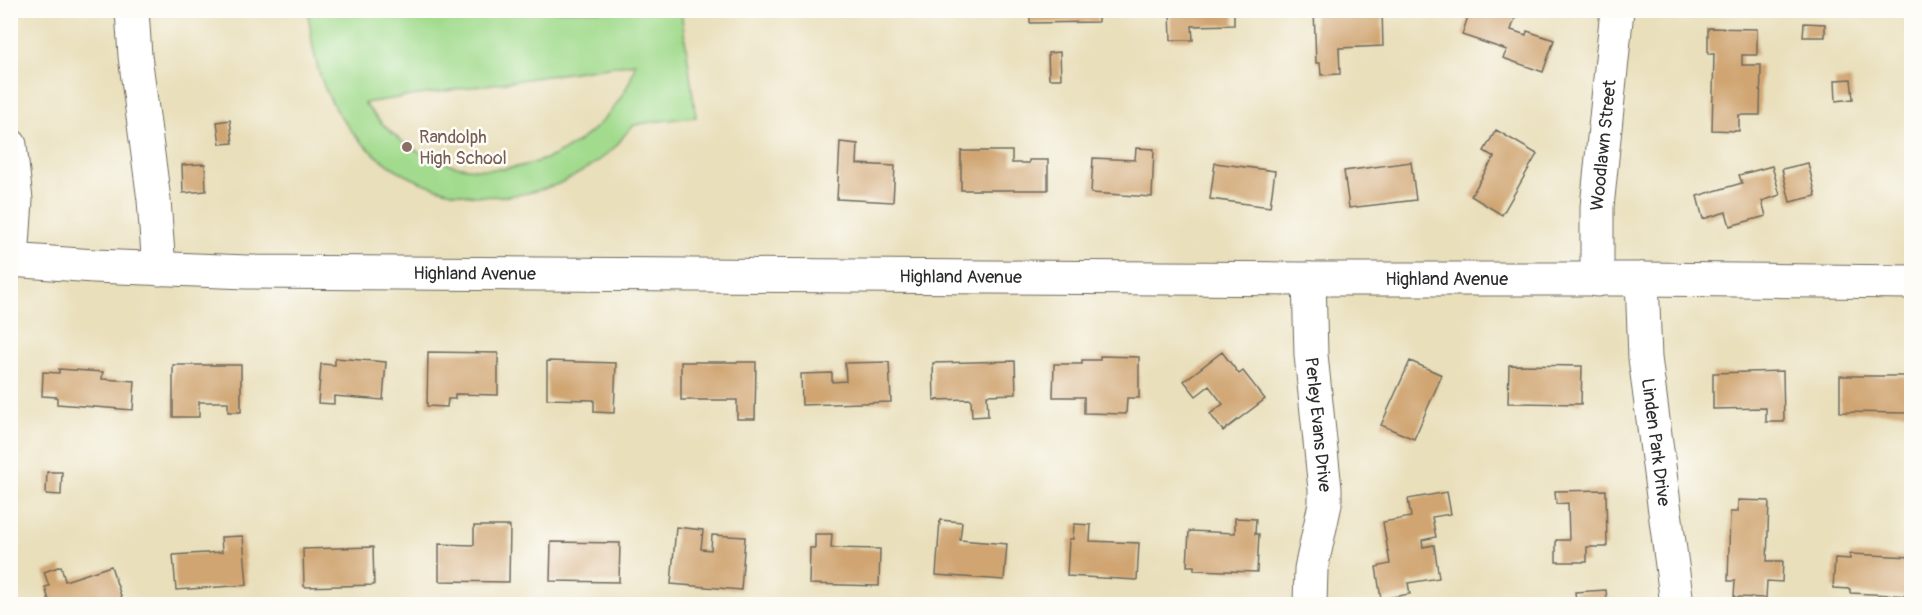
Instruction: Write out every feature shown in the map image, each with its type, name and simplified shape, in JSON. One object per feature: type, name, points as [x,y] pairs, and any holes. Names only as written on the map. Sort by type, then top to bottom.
[{"type":"street","points":[[132,10],[135,56],[154,200],[159,269]]},
{"type":"street","name":"Woodlawn Street","points":[[1597,280],[1597,207],[1617,10]]},
{"type":"street","points":[[10,145],[16,200],[11,260]]},
{"type":"street","name":"Highland Avenue","points":[[11,260],[259,273],[1911,282]]},
{"type":"street","name":"Perley Evans Drive","points":[[1310,279],[1312,374],[1325,504],[1311,569],[1310,604]]},
{"type":"street","name":"Linden Park Drive","points":[[1642,279],[1645,358],[1677,604]]},
{"type":"green space","points":[[308,11],[681,11],[696,117],[633,126],[602,158],[558,184],[523,194],[488,197],[454,193],[421,182],[391,166],[364,144],[341,118],[324,86],[315,58]],"holes":[[[635,63],[621,97],[610,112],[577,142],[554,155],[529,164],[504,169],[477,169],[451,165],[426,156],[392,133],[364,103]]]},
{"type":"building","points":[[1030,10],[1098,10],[1098,22],[1030,23]]},
{"type":"building","points":[[1170,10],[1234,10],[1234,25],[1192,26],[1193,40],[1171,40]]},
{"type":"building","points":[[1314,10],[1382,10],[1383,46],[1339,48],[1340,74],[1321,75],[1320,63],[1316,63]]},
{"type":"building","points":[[1470,10],[1503,10],[1516,15],[1511,30],[1526,35],[1527,31],[1554,40],[1543,72],[1503,58],[1507,50],[1462,35]]},
{"type":"building","points":[[1804,23],[1825,24],[1825,37],[1803,37]]},
{"type":"building","points":[[1708,28],[1757,29],[1757,55],[1742,55],[1742,65],[1761,65],[1760,115],[1739,115],[1739,131],[1712,130],[1714,54],[1708,54]]},
{"type":"building","points":[[1060,52],[1061,79],[1049,79],[1048,53]]},
{"type":"building","points":[[1851,79],[1853,99],[1836,101],[1835,80]]},
{"type":"building","points":[[230,120],[233,143],[220,144],[217,122]]},
{"type":"building","points":[[1496,130],[1537,154],[1502,215],[1471,196],[1494,157],[1484,151]]},
{"type":"building","points":[[840,142],[858,144],[857,164],[895,166],[893,202],[837,199]]},
{"type":"building","points":[[1136,148],[1154,149],[1152,197],[1091,193],[1093,158],[1135,160]]},
{"type":"building","points":[[961,151],[1012,151],[1012,163],[1048,160],[1048,190],[961,190]]},
{"type":"building","points":[[1411,162],[1416,200],[1349,208],[1344,171]]},
{"type":"building","points":[[1215,163],[1275,171],[1270,207],[1210,199]]},
{"type":"building","points":[[1808,163],[1816,196],[1790,202],[1782,169]]},
{"type":"building","points":[[205,164],[206,191],[183,193],[182,165]]},
{"type":"building","points":[[1772,166],[1780,195],[1762,201],[1766,216],[1730,226],[1726,212],[1703,219],[1697,196],[1742,183],[1739,175]]},
{"type":"building","points":[[428,352],[498,353],[498,395],[455,394],[455,399],[448,399],[447,407],[427,406]]},
{"type":"building","points":[[1222,352],[1239,374],[1243,371],[1265,399],[1223,431],[1210,414],[1223,404],[1209,386],[1196,396],[1184,381]]},
{"type":"building","points":[[1100,356],[1139,357],[1139,398],[1127,398],[1126,414],[1084,413],[1084,397],[1053,397],[1054,364],[1082,364],[1082,360],[1100,360]]},
{"type":"building","points":[[335,358],[386,362],[383,400],[334,396],[334,404],[318,403],[321,364],[335,365]]},
{"type":"building","points":[[547,361],[616,363],[614,413],[594,412],[594,400],[547,399]]},
{"type":"building","points":[[1015,361],[1016,394],[987,395],[988,416],[972,417],[971,399],[934,400],[933,363]]},
{"type":"building","points":[[1410,361],[1442,375],[1414,439],[1381,425]]},
{"type":"building","points":[[681,362],[756,362],[755,419],[737,419],[737,400],[681,400]]},
{"type":"building","points":[[889,362],[891,402],[802,405],[801,374],[832,373],[832,382],[846,381],[845,363]]},
{"type":"building","points":[[173,365],[241,365],[241,412],[228,412],[228,402],[199,402],[199,417],[173,417]]},
{"type":"building","points":[[1509,365],[1582,366],[1581,404],[1508,403]]},
{"type":"building","points":[[59,369],[103,372],[102,379],[135,381],[133,410],[57,404],[57,397],[42,396],[43,372],[59,373]]},
{"type":"building","points":[[1783,371],[1784,422],[1766,422],[1766,408],[1713,409],[1713,373]]},
{"type":"building","points":[[1840,376],[1909,376],[1908,413],[1840,412]]},
{"type":"building","points":[[47,472],[62,472],[61,495],[46,494]]},
{"type":"building","points":[[1606,490],[1607,547],[1587,547],[1587,562],[1556,562],[1556,540],[1569,540],[1568,503],[1556,504],[1555,491]]},
{"type":"building","points":[[1447,492],[1451,514],[1432,517],[1436,537],[1422,540],[1423,547],[1434,545],[1439,578],[1408,583],[1410,594],[1381,599],[1376,567],[1390,564],[1383,522],[1411,517],[1408,499]]},
{"type":"building","points":[[1738,500],[1769,501],[1767,561],[1783,561],[1782,582],[1767,581],[1766,598],[1734,597],[1735,581],[1728,581],[1730,512],[1738,512]]},
{"type":"building","points":[[1235,518],[1256,519],[1255,534],[1259,534],[1257,572],[1194,570],[1194,566],[1187,566],[1189,531],[1235,533]]},
{"type":"building","points":[[940,520],[962,522],[960,540],[1007,544],[1004,580],[936,575]]},
{"type":"building","points":[[1074,524],[1091,525],[1090,541],[1139,543],[1137,580],[1067,576],[1069,539],[1073,539]]},
{"type":"building","points":[[474,526],[510,526],[509,582],[439,581],[439,544],[474,545]]},
{"type":"building","points":[[676,527],[703,530],[701,549],[711,550],[712,535],[745,537],[741,590],[671,584]]},
{"type":"building","points":[[815,534],[832,534],[831,548],[880,549],[879,586],[809,584],[810,548],[815,548]]},
{"type":"building","points":[[243,536],[247,585],[176,590],[173,555],[222,552],[221,537]]},
{"type":"building","points":[[551,542],[620,543],[619,582],[550,581]]},
{"type":"building","points":[[373,547],[374,585],[304,587],[303,549]]},
{"type":"building","points":[[1850,554],[1912,557],[1912,596],[1850,593],[1850,589],[1833,588],[1835,558],[1850,559]]},
{"type":"building","points":[[61,566],[65,581],[111,566],[122,599],[107,604],[50,604],[45,587],[49,586],[44,572]]},
{"type":"building","points":[[1606,590],[1607,600],[1616,599],[1616,604],[1576,604],[1575,592]]},
{"type":"place","name":"Randolph High School","points":[[407,147]]}]
